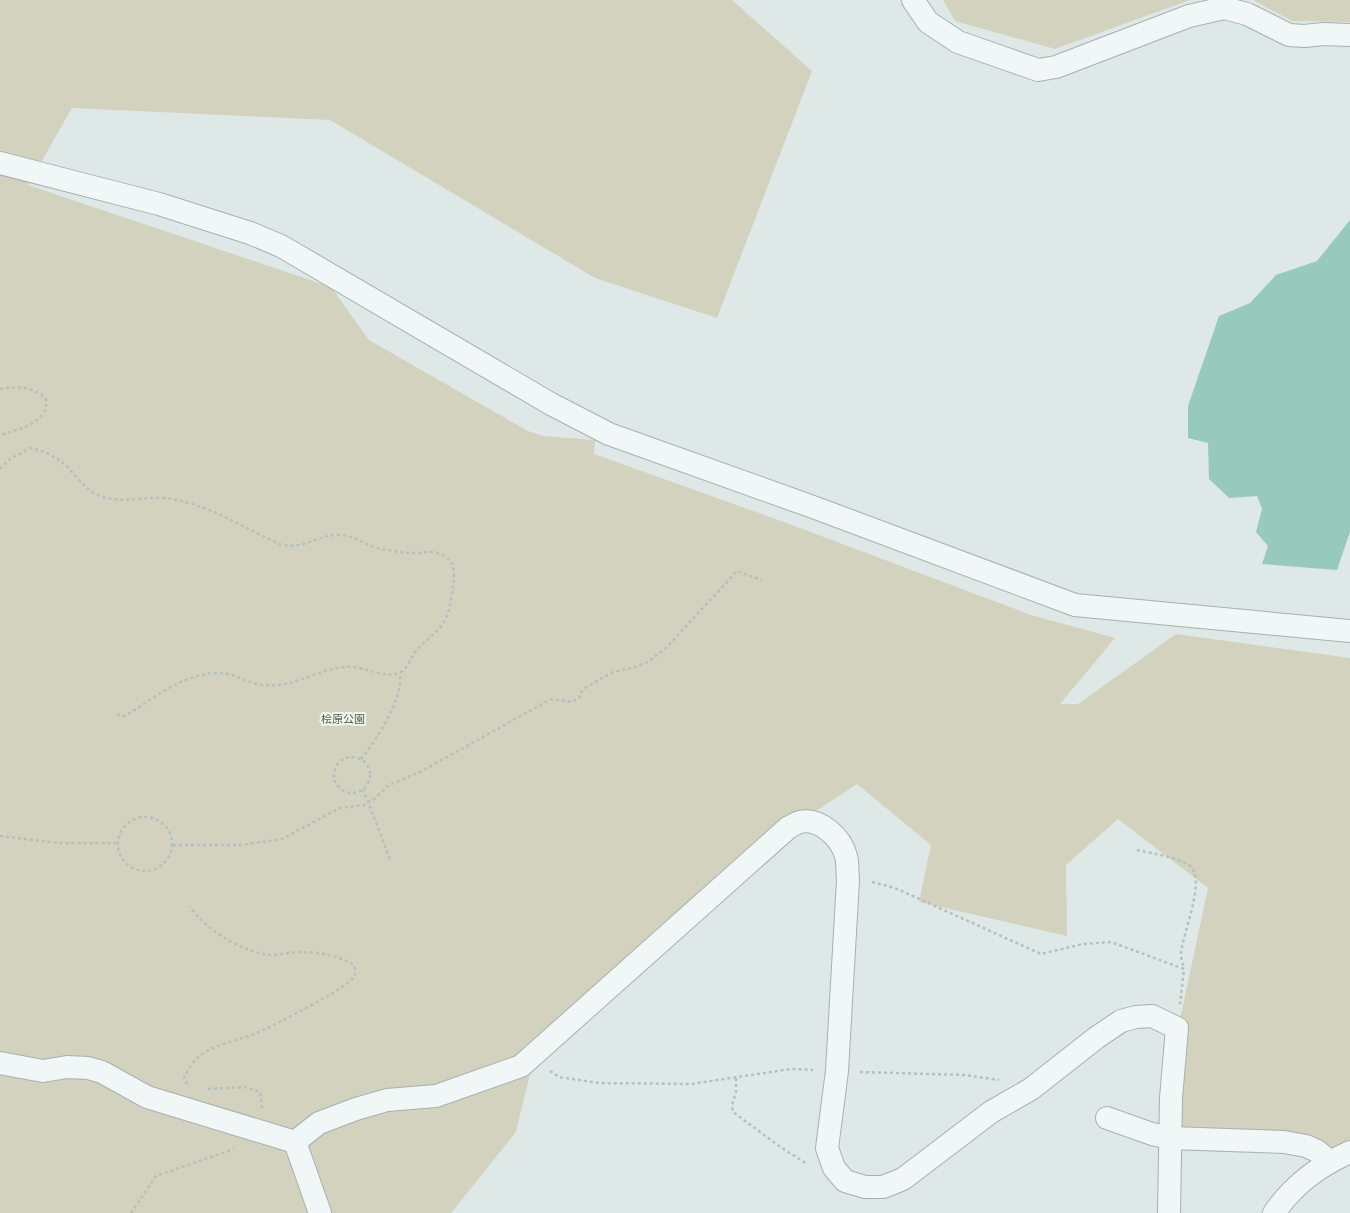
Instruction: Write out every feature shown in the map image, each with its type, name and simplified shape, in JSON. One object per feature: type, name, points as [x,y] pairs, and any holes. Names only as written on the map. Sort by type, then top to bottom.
[{"type":"street","points":[[913,0],[928,22],[953,39],[1038,70],[1056,67],[1189,16],[1224,8],[1247,14],[1289,35],[1350,35]]},
{"type":"street","points":[[0,164],[159,204],[250,232],[281,246],[551,404],[609,434],[813,507],[1074,605],[1350,632]]},
{"type":"street","points":[[296,1142],[319,1123],[356,1109],[387,1100],[436,1096],[521,1066],[789,827],[800,822],[809,822],[824,827],[835,835],[842,845],[846,857],[848,880],[837,1071],[827,1148],[834,1168],[845,1181],[864,1187],[883,1187],[903,1178],[991,1112],[1031,1089],[1096,1038],[1121,1021],[1136,1017],[1152,1016],[1177,1028],[1170,1138],[1169,1213]]},
{"type":"street","points":[[0,1063],[43,1071],[67,1067],[88,1068],[102,1072],[147,1098],[296,1142]]},
{"type":"street","points":[[1107,1118],[1170,1138],[1284,1142],[1306,1146],[1317,1151],[1329,1161]]},
{"type":"street","points":[[296,1142],[320,1213]]},
{"type":"street","points":[[1274,1213],[1303,1179],[1329,1161],[1350,1152]]},
{"type":"path","points":[[0,389],[19,387],[31,388],[46,399],[47,406],[44,413],[39,418],[24,428],[0,435]]},
{"type":"path","points":[[0,469],[10,459],[31,448],[55,456],[94,494],[121,500],[171,498],[214,511],[282,545],[294,547],[341,535],[376,548],[395,552],[433,552],[444,556],[452,562],[455,572],[450,609],[444,622],[438,631],[422,645],[405,669],[400,673],[391,675],[346,666],[292,682],[263,686],[231,674],[214,673],[198,676],[175,684],[125,716],[117,715]]},
{"type":"path","points":[[172,845],[241,845],[282,839],[340,808],[364,805],[390,785],[422,771],[551,699],[572,702],[578,698],[583,689],[613,672],[635,667],[648,662],[666,648],[737,571],[762,580]]},
{"type":"path","points":[[361,759],[371,746],[387,718],[401,682],[400,673]]},
{"type":"path","points":[[347,757],[356,757],[361,759],[369,768],[369,782],[363,789],[352,793],[344,791],[337,786],[334,778],[335,769],[340,762],[347,757]]},
{"type":"path","points":[[363,789],[390,859]]},
{"type":"path","points":[[143,816],[153,817],[168,827],[172,836],[172,845],[170,855],[164,864],[155,870],[144,871],[134,869],[125,863],[119,854],[118,843],[119,835],[126,825],[135,818],[143,816]]},
{"type":"path","points":[[0,836],[58,843],[118,843]]},
{"type":"path","points":[[1137,850],[1180,861],[1191,867],[1196,873],[1197,885],[1181,955],[1184,969],[1177,1028]]},
{"type":"path","points":[[848,880],[867,880],[895,888],[1041,954],[1083,944],[1111,942],[1184,969]]},
{"type":"path","points":[[189,1087],[184,1078],[190,1066],[201,1054],[259,1032],[288,1018],[343,986],[354,978],[355,972],[354,965],[344,959],[331,955],[300,952],[270,955],[251,951],[215,931],[197,918],[190,906]]},
{"type":"path","points":[[535,1054],[542,1065],[559,1077],[599,1083],[690,1084],[792,1069],[964,1075],[1025,1083],[1031,1089]]},
{"type":"path","points":[[736,1078],[736,1092],[732,1105],[733,1112],[809,1166]]},
{"type":"path","points":[[131,1213],[156,1176],[254,1143],[265,1133],[260,1092],[245,1087],[205,1089]]},
{"type":"green space","name":"桧原公園","points":[[0,0],[732,0],[812,71],[717,318],[595,278],[330,120],[72,108],[28,185],[331,287],[369,340],[528,431],[543,436],[595,440],[594,454],[784,522],[1031,615],[1115,638],[1060,704],[1078,704],[1176,634],[1350,658],[1350,1153],[1324,1158],[1158,1123],[1208,888],[1118,819],[1066,865],[1067,936],[919,902],[931,845],[857,784],[749,855],[537,1044],[516,1132],[451,1213],[0,1213]]},
{"type":"green space","points":[[943,0],[1190,0],[1055,49],[955,21]]},
{"type":"green space","points":[[1253,0],[1350,0],[1350,22],[1292,21]]},
{"type":"shaded area","points":[[1350,220],[1350,532],[1337,570],[1262,564],[1268,546],[1256,532],[1262,509],[1257,496],[1229,498],[1209,479],[1208,443],[1188,438],[1188,406],[1219,316],[1250,303],[1276,275],[1317,261]]}]
